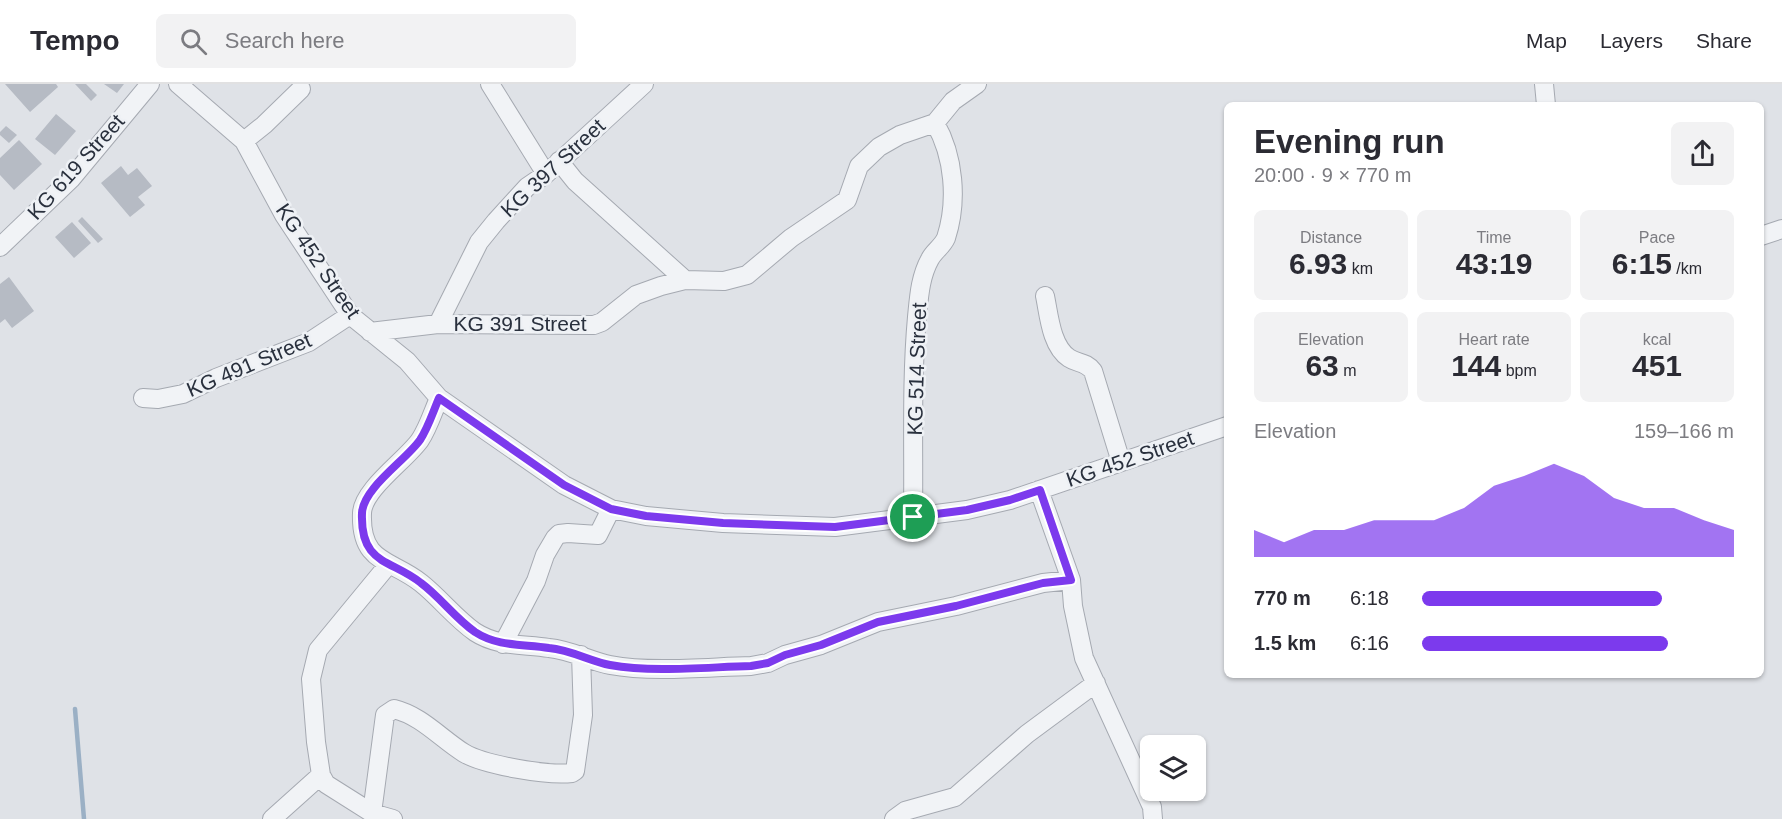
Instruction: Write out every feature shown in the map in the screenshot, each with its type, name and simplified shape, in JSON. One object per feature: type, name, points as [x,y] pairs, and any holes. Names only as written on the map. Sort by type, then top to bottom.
[{"type":"street","name":"KG 619 Street","points":[[0,247],[70,179],[150,84]]},
{"type":"street","name":"KG 452 Street","points":[[178,84],[244,141],[284,214],[350,315],[407,361],[439,398],[564,485],[611,509],[646,516],[723,523],[835,527],[967,510],[1010,500],[1224,427]]},
{"type":"street","points":[[490,84],[552,167],[575,181],[685,280]]},
{"type":"street","name":"KG 397 Street","points":[[438,324],[479,243],[512,203],[644,84]]},
{"type":"street","points":[[935,123],[953,101],[977,84]]},
{"type":"street","points":[[1544,84],[1546,102]]},
{"type":"street","points":[[244,141],[301,89]]},
{"type":"street","name":"KG 391 Street","points":[[370,332],[438,324],[594,325],[602,322],[636,296],[661,286],[685,280],[724,281],[747,275],[791,238],[847,200],[860,166],[879,147],[900,135],[935,123]]},
{"type":"street","name":"KG 514 Street","points":[[913,517],[915,338],[920,289],[926,267],[945,240],[951,218],[953,194],[950,165],[941,133],[935,123]]},
{"type":"street","points":[[1764,235],[1782,229]]},
{"type":"street","points":[[1045,296],[1055,340],[1060,350],[1069,358],[1087,364],[1093,371],[1121,462]]},
{"type":"street","name":"KG 491 Street","points":[[143,398],[158,399],[191,391],[216,378],[309,342],[350,315]]},
{"type":"street","points":[[439,398],[420,440],[367,496],[362,510],[362,528],[366,543],[374,554],[388,565],[421,582],[475,631],[503,644],[551,648],[610,665],[640,668],[751,666],[768,663],[785,655],[821,645],[878,622],[956,606],[1043,583],[1071,580]]},
{"type":"street","points":[[1040,490],[1071,580],[1073,606],[1084,658],[1152,807],[1153,819]]},
{"type":"street","points":[[503,644],[536,581],[545,555],[555,538],[559,534],[568,533],[598,535],[611,509]]},
{"type":"street","points":[[388,565],[322,645],[315,658],[310,679],[321,775],[326,784],[372,813],[393,819]]},
{"type":"street","points":[[372,813],[385,715],[387,711],[394,709],[428,726],[464,753],[474,757],[530,771],[572,773],[575,771],[576,752],[582,729],[581,655]]},
{"type":"street","points":[[894,819],[905,811],[955,796],[1027,734],[1096,684]]},
{"type":"street","points":[[272,819],[321,775]]},
{"type":"building","points":[[5,84],[56,84],[58,87],[30,112]]},
{"type":"building","points":[[75,84],[86,84],[97,95],[91,101]]},
{"type":"building","points":[[104,84],[124,84],[117,93]]},
{"type":"building","points":[[56,114],[76,131],[55,155],[35,139]]},
{"type":"building","points":[[6,126],[17,135],[9,143],[0,135]]},
{"type":"building","points":[[19,140],[42,164],[14,190],[0,175],[0,158]]},
{"type":"building","points":[[121,166],[128,175],[137,168],[152,186],[138,197],[145,205],[130,217],[101,183]]},
{"type":"building","points":[[82,217],[103,239],[98,243],[78,221]]},
{"type":"building","points":[[72,222],[91,243],[74,258],[55,237]]},
{"type":"building","points":[[9,277],[34,311],[12,328],[5,319],[0,323],[0,284]]},
{"type":"waterway","points":[[75,709],[84,819]]},
{"type":"route","points":[[439,398],[564,485],[611,509],[646,516],[723,523],[835,527],[913,517],[967,510],[1040,490],[1071,580],[1043,583],[956,606],[878,622],[768,663],[751,666],[640,668],[610,665],[551,648],[503,644],[490,639],[475,631],[421,582],[388,565],[374,554],[366,543],[362,528],[362,510],[367,496],[420,440],[439,398]]}]
